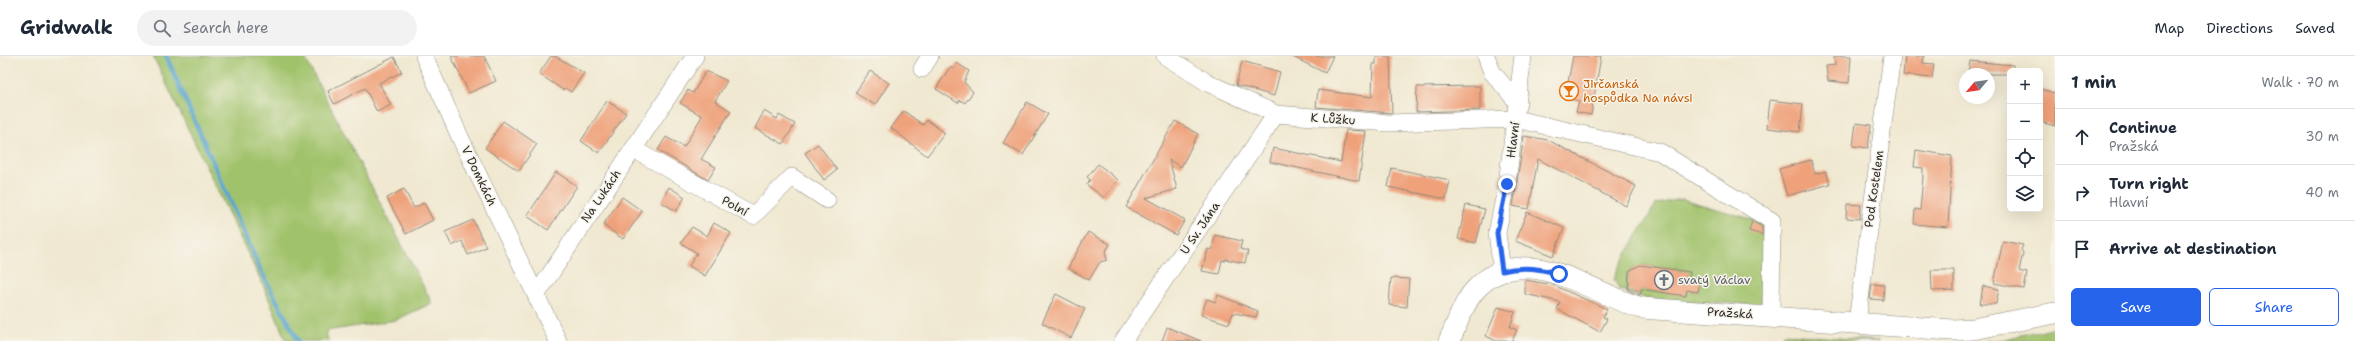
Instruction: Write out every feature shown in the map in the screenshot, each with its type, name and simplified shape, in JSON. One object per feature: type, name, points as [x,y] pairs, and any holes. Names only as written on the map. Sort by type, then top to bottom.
[{"type":"main road","name":"Pražská","points":[[1449,341],[1474,290],[1502,271],[1520,267],[1546,270],[1641,308],[1857,322],[1952,330],[1973,329],[2055,313]]},
{"type":"street","name":"V Domkách","points":[[424,56],[460,137],[537,294]]},
{"type":"street","name":"Na Lukách","points":[[537,294],[695,56]]},
{"type":"street","name":"K Lůžku","points":[[1165,56],[1208,83],[1276,114],[1388,123],[1517,111],[1660,152],[1772,221],[1771,316]]},
{"type":"street","points":[[1486,56],[1492,72],[1517,111]]},
{"type":"street","name":"Hlavní","points":[[1502,271],[1497,233],[1507,184],[1523,56]]},
{"type":"street","name":"Pod Kostelem","points":[[1857,322],[1892,56]]},
{"type":"street","name":"U Sv. Jána","points":[[1123,341],[1276,114]]},
{"type":"street","name":"Polní","points":[[633,149],[753,216],[792,177],[827,200]]},
{"type":"street","points":[[537,294],[558,341]]},
{"type":"green space","points":[[153,56],[304,56],[432,303],[396,320],[326,331],[328,341],[286,341],[264,287]]},
{"type":"green space","points":[[1682,199],[1765,223],[1761,305],[1647,299],[1620,290],[1614,280],[1618,268],[1656,204]],"holes":[[[1643,265],[1690,272],[1689,278],[1700,280],[1698,292],[1687,290],[1686,296],[1641,289],[1640,295],[1628,292],[1628,276],[1630,270]]]},
{"type":"green space","points":[[2055,327],[2055,341],[1986,341],[2002,340]]},
{"type":"green space","points":[[1783,334],[1879,341],[1782,341]]},
{"type":"building","points":[[451,56],[484,56],[496,81],[469,93]]},
{"type":"building","points":[[551,56],[555,56],[584,73],[571,92],[565,88],[563,90],[539,74]]},
{"type":"building","points":[[1291,56],[1333,56],[1325,73]]},
{"type":"building","points":[[1376,56],[1390,56],[1392,113],[1316,107],[1318,90],[1372,97],[1373,64],[1376,64]]},
{"type":"building","points":[[1573,56],[1601,56],[1591,115],[1576,112],[1579,101],[1565,98]]},
{"type":"building","points":[[1834,56],[1851,56],[1849,83],[1828,81],[1826,66],[1835,65]]},
{"type":"building","points":[[1905,56],[1924,56],[1923,63],[1934,64],[1932,78],[1903,75]]},
{"type":"building","points":[[394,57],[402,72],[379,83],[391,105],[377,112],[365,88],[334,104],[328,91]]},
{"type":"building","points":[[1242,61],[1280,72],[1274,96],[1236,85]]},
{"type":"building","points":[[1970,61],[2013,65],[2013,68],[2007,68],[2007,74],[1995,74],[1995,68],[1969,68]]},
{"type":"building","points":[[957,63],[969,71],[964,82],[973,92],[965,103],[960,100],[958,103],[936,89],[950,67],[953,69]]},
{"type":"building","points":[[706,71],[727,81],[715,101],[731,111],[701,159],[716,167],[708,180],[658,150],[666,137],[684,147],[702,116],[680,103],[688,90],[693,93]]},
{"type":"building","points":[[870,71],[889,83],[875,105],[855,93]]},
{"type":"building","points":[[1480,86],[1480,110],[1416,112],[1417,87]]},
{"type":"building","points":[[2043,90],[2055,93],[2055,126],[2043,123]]},
{"type":"building","points":[[1770,100],[1803,104],[1800,132],[1767,128]]},
{"type":"building","points":[[607,101],[626,113],[599,153],[581,141]]},
{"type":"building","points":[[1027,102],[1048,114],[1023,155],[1003,143]]},
{"type":"building","points":[[764,111],[777,119],[779,115],[795,124],[783,144],[755,128]]},
{"type":"building","points":[[904,111],[923,125],[927,120],[945,133],[927,156],[891,128]]},
{"type":"building","points":[[503,121],[537,144],[519,171],[485,148]]},
{"type":"building","points":[[1175,121],[1198,134],[1181,167],[1169,160],[1177,189],[1146,198],[1185,220],[1176,235],[1126,207]]},
{"type":"building","points":[[1856,123],[1871,125],[1868,148],[1853,146]]},
{"type":"building","points":[[1346,130],[1366,131],[1359,181],[1270,162],[1273,148],[1341,162]]},
{"type":"building","points":[[1524,136],[1548,140],[1636,186],[1626,206],[1538,159],[1529,209],[1513,206]]},
{"type":"building","points":[[818,144],[837,170],[824,180],[805,153]]},
{"type":"building","points":[[1916,150],[1952,156],[1948,227],[1914,224],[1915,209],[1920,210],[1923,177],[1923,168],[1914,167]]},
{"type":"building","points":[[1811,160],[1815,174],[1826,171],[1830,184],[1787,196],[1779,169]]},
{"type":"building","points":[[1098,164],[1118,180],[1104,198],[1086,184],[1090,180],[1087,177]]},
{"type":"building","points":[[1392,168],[1450,180],[1446,199],[1388,187]]},
{"type":"building","points":[[556,172],[577,186],[548,230],[527,216]]},
{"type":"building","points":[[669,187],[685,197],[676,211],[661,202]]},
{"type":"building","points":[[404,189],[414,208],[424,203],[433,220],[406,234],[387,198]]},
{"type":"building","points":[[622,197],[642,211],[623,239],[603,225]]},
{"type":"building","points":[[1847,204],[1861,205],[1860,219],[1846,218]]},
{"type":"building","points":[[1466,205],[1485,209],[1476,243],[1458,239]]},
{"type":"building","points":[[1527,212],[1564,228],[1553,256],[1515,241]]},
{"type":"building","points":[[473,220],[486,247],[468,255],[462,241],[452,246],[445,232]]},
{"type":"building","points":[[1752,221],[1762,227],[1762,235],[1749,231]]},
{"type":"building","points":[[714,223],[731,233],[705,276],[689,266],[697,253],[681,243],[692,227],[707,236]]},
{"type":"building","points":[[1088,232],[1110,244],[1105,253],[1107,260],[1100,262],[1089,280],[1068,268]]},
{"type":"building","points":[[1215,235],[1242,241],[1240,249],[1248,251],[1245,263],[1225,259],[1225,261],[1222,260],[1219,274],[1202,271],[1208,249],[1212,250]]},
{"type":"building","points":[[2003,241],[2023,245],[2021,250],[2023,253],[2019,271],[2027,273],[2024,289],[1994,283]]},
{"type":"building","name":"svatý Václav","points":[[1640,265],[1690,272],[1689,278],[1700,280],[1698,292],[1687,290],[1686,296],[1641,289],[1640,295],[1628,290],[1629,271]]},
{"type":"building","points":[[1931,270],[1954,270],[1954,290],[1932,291]]},
{"type":"building","points":[[1391,278],[1409,279],[1407,307],[1389,305]]},
{"type":"building","points":[[1525,280],[1553,285],[1607,309],[1603,317],[1607,319],[1600,332],[1557,309],[1560,302],[1525,294]]},
{"type":"building","points":[[1872,284],[1884,285],[1883,300],[1870,299]]},
{"type":"building","points":[[1983,286],[1999,289],[1996,304],[1980,304]]},
{"type":"building","points":[[1056,294],[1085,309],[1071,338],[1042,323]]},
{"type":"building","points":[[1218,295],[1258,311],[1256,317],[1233,313],[1229,324],[1201,315],[1207,299],[1215,302]]},
{"type":"building","points":[[1498,307],[1515,312],[1510,327],[1517,330],[1512,341],[1496,341],[1486,336]]},
{"type":"building","points":[[1167,327],[1201,341],[1162,341]]},
{"type":"waterway","points":[[166,56],[260,269],[298,341]]},
{"type":"place","name":"Jirčanská hospůdka Na návsi","points":[[1569,91]]},
{"type":"place","name":"svatý Václav","points":[[1664,280]]},
{"type":"route","points":[[1507,184],[1497,233],[1502,271],[1520,267],[1546,270],[1559,274]]}]
